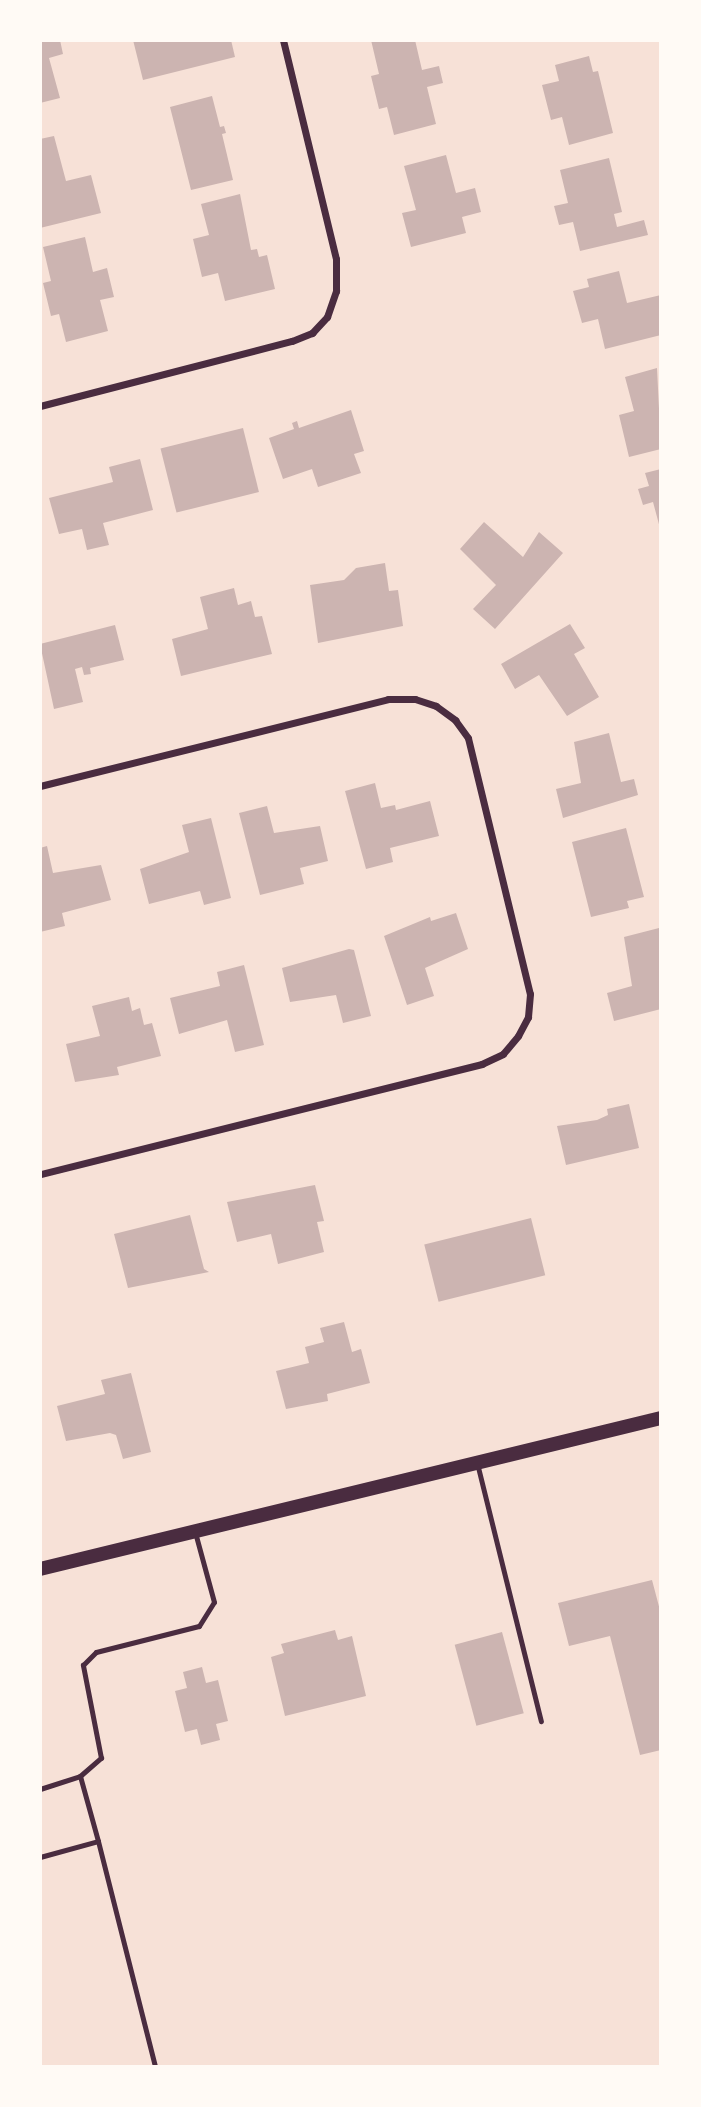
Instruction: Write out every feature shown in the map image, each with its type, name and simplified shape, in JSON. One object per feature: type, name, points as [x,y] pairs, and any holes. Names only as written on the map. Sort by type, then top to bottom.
[{"type":"main road","points":[[40,1569],[194,1529],[661,1418]]},
{"type":"street","points":[[40,406],[292,341],[313,332],[327,317],[336,291],[336,258],[283,40]]},
{"type":"street","points":[[40,786],[388,699],[415,699],[436,706],[455,720],[468,738],[530,994],[528,1017],[518,1036],[503,1054],[482,1064],[40,1174]]},
{"type":"lane","points":[[477,1463],[541,1721]]},
{"type":"lane","points":[[40,1789],[79,1776],[101,1758],[83,1665],[96,1652],[199,1626],[214,1602],[194,1529]]},
{"type":"lane","points":[[79,1776],[155,2067]]},
{"type":"lane","points":[[40,1857],[98,1841]]},
{"type":"building","points":[[40,40],[60,40],[63,54],[49,58],[60,98],[40,103]]},
{"type":"building","points":[[133,40],[231,40],[235,57],[143,80]]},
{"type":"building","points":[[371,40],[415,40],[422,70],[439,66],[443,83],[427,87],[436,124],[394,135],[387,107],[379,109],[371,76],[379,74]]},
{"type":"building","points":[[589,56],[593,72],[598,71],[613,133],[569,145],[562,117],[551,120],[542,85],[559,81],[555,65]]},
{"type":"building","points":[[212,96],[220,127],[224,126],[226,133],[222,134],[233,180],[191,190],[170,107]]},
{"type":"building","points":[[54,136],[66,181],[91,175],[101,213],[40,228],[40,139]]},
{"type":"building","points":[[446,155],[456,193],[475,188],[481,212],[462,217],[466,233],[411,247],[402,213],[416,210],[404,166]]},
{"type":"building","points":[[609,158],[622,212],[614,214],[617,227],[644,220],[648,235],[580,251],[573,222],[559,225],[554,206],[568,203],[560,170]]},
{"type":"building","points":[[240,194],[251,250],[257,249],[259,257],[267,255],[275,289],[225,301],[218,273],[202,277],[193,239],[209,235],[201,204]]},
{"type":"building","points":[[85,237],[93,272],[107,268],[114,297],[100,300],[108,331],[66,342],[59,314],[51,316],[43,283],[51,281],[43,247]]},
{"type":"building","points":[[619,271],[627,303],[661,295],[661,335],[605,349],[598,319],[582,323],[573,291],[589,287],[587,279]]},
{"type":"building","points":[[657,368],[661,449],[629,457],[619,415],[634,411],[625,377]]},
{"type":"building","points":[[351,410],[364,451],[354,454],[361,473],[318,487],[312,469],[283,479],[269,438],[294,429],[292,423],[297,421],[299,428]]},
{"type":"building","points":[[243,428],[259,492],[176,513],[161,449]]},
{"type":"building","points":[[140,459],[153,510],[103,523],[109,545],[87,550],[82,529],[59,534],[49,498],[113,482],[109,467]]},
{"type":"building","points":[[661,469],[660,528],[653,502],[643,505],[638,489],[649,486],[645,473]]},
{"type":"building","points":[[484,522],[523,557],[539,532],[563,553],[495,629],[473,609],[496,585],[460,549]]},
{"type":"building","points":[[385,563],[389,591],[398,590],[403,626],[318,643],[310,585],[344,580],[356,568]]},
{"type":"building","points":[[234,588],[238,605],[251,601],[255,617],[262,616],[272,654],[181,676],[172,639],[208,629],[200,597]]},
{"type":"building","points":[[570,624],[585,648],[574,654],[599,697],[567,716],[539,675],[515,689],[501,664]]},
{"type":"building","points":[[115,625],[124,660],[90,668],[91,674],[84,675],[82,667],[75,669],[83,702],[54,709],[40,644]]},
{"type":"building","points":[[609,733],[621,782],[634,779],[638,795],[563,818],[556,789],[581,783],[574,742]]},
{"type":"building","points":[[375,783],[381,808],[395,805],[396,810],[430,801],[439,836],[390,848],[393,862],[366,869],[345,791]]},
{"type":"building","points":[[267,806],[274,833],[320,826],[328,861],[300,868],[304,884],[260,895],[239,813]]},
{"type":"building","points":[[211,818],[231,898],[204,905],[200,891],[149,904],[140,869],[189,852],[182,825]]},
{"type":"building","points":[[626,828],[644,897],[627,901],[629,908],[591,917],[572,842]]},
{"type":"building","points":[[47,846],[53,873],[101,865],[111,900],[62,913],[65,926],[40,932],[40,848]]},
{"type":"building","points":[[456,913],[468,949],[425,968],[434,996],[407,1005],[384,936],[430,917],[431,921]]},
{"type":"building","points":[[659,928],[661,1009],[614,1021],[607,993],[632,986],[624,937]]},
{"type":"building","points":[[349,949],[354,950],[371,1016],[343,1023],[336,995],[290,1002],[282,968]]},
{"type":"building","points":[[244,965],[264,1045],[235,1052],[227,1020],[179,1034],[170,998],[220,986],[217,972]]},
{"type":"building","points":[[129,997],[132,1011],[140,1008],[144,1025],[152,1023],[161,1056],[117,1067],[119,1075],[75,1082],[66,1044],[100,1036],[92,1006]]},
{"type":"building","points":[[629,1104],[639,1148],[566,1165],[557,1126],[597,1120],[608,1115],[607,1109]]},
{"type":"building","points":[[315,1185],[324,1221],[317,1222],[324,1252],[278,1264],[271,1234],[237,1242],[227,1202]]},
{"type":"building","points":[[190,1215],[204,1269],[209,1272],[128,1288],[114,1234]]},
{"type":"building","points":[[531,1218],[545,1275],[439,1302],[424,1245]]},
{"type":"building","points":[[344,1322],[352,1352],[361,1349],[370,1383],[327,1394],[328,1401],[286,1409],[276,1371],[309,1363],[305,1347],[324,1342],[320,1328]]},
{"type":"building","points":[[131,1373],[151,1452],[123,1459],[116,1435],[110,1433],[66,1441],[57,1406],[105,1394],[101,1380]]},
{"type":"building","points":[[652,1580],[661,1614],[661,1750],[640,1755],[610,1636],[569,1646],[558,1603]]},
{"type":"building","points":[[335,1630],[338,1640],[352,1636],[366,1696],[285,1716],[271,1657],[284,1653],[281,1644]]},
{"type":"building","points":[[502,1632],[524,1713],[476,1726],[455,1645]]},
{"type":"building","points":[[202,1667],[206,1683],[218,1680],[228,1721],[216,1724],[220,1740],[201,1745],[197,1729],[185,1732],[175,1691],[187,1688],[183,1672]]}]
